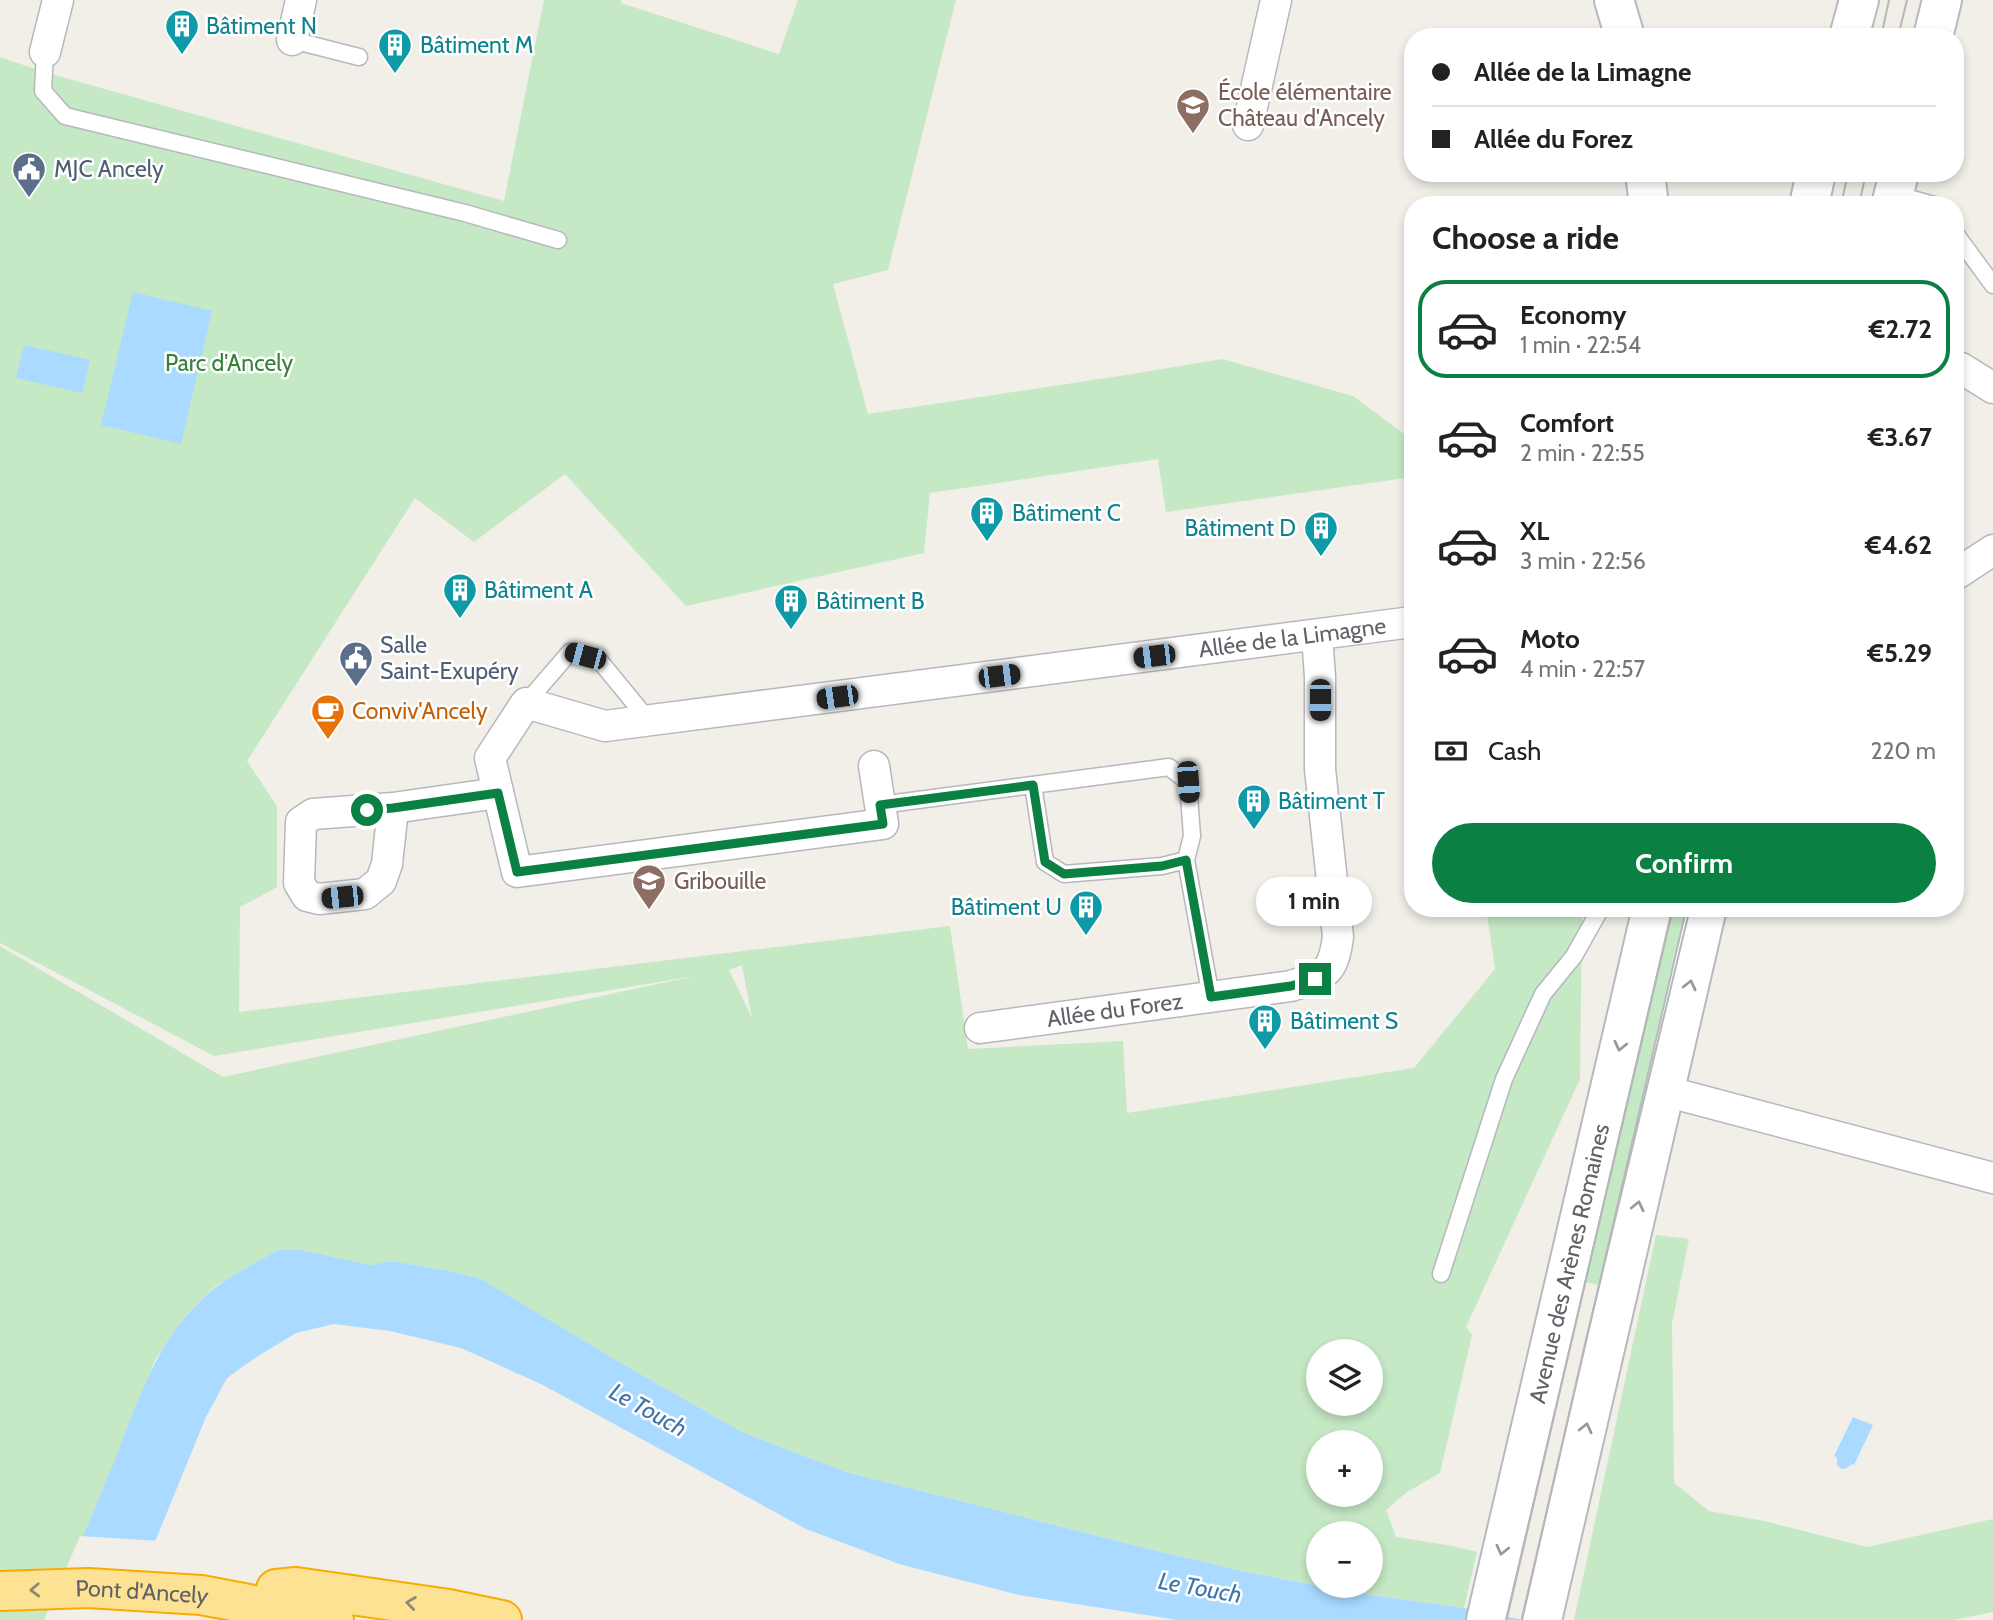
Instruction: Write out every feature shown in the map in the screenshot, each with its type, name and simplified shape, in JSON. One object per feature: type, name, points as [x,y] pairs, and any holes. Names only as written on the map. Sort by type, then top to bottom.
[{"type":"highway","name":"Pont d'Ancely","points":[[0,1591],[88,1588],[289,1598]]},
{"type":"highway","points":[[289,1598],[334,1620]]},
{"type":"highway","points":[[289,1598],[449,1609],[502,1620]]},
{"type":"main road","points":[[1614,0],[1622,28]]},
{"type":"main road","points":[[1851,28],[1859,0]]},
{"type":"main road","points":[[1935,28],[1942,0]]},
{"type":"main road","name":"Avenue des Arènes Romaines","points":[[1486,1620],[1650,917]]},
{"type":"main road","points":[[1542,1620],[1705,917]]},
{"type":"street","points":[[44,52],[58,0]]},
{"type":"street","points":[[292,40],[301,0]]},
{"type":"street","points":[[1248,125],[1276,0]]},
{"type":"street","points":[[1964,370],[1991,385]]},
{"type":"street","points":[[1964,569],[1993,550]]},
{"type":"street","name":"Allée de la Limagne","points":[[526,703],[605,726],[1404,623]]},
{"type":"street","name":"Allée du Forez","points":[[981,1028],[1291,986],[1315,979],[1331,968],[1338,937],[1320,769],[1317,635]]},
{"type":"street","points":[[526,703],[490,758],[517,872],[883,824],[874,765]]},
{"type":"street","points":[[393,808],[498,793]]},
{"type":"street","points":[[1665,1091],[1993,1178]]},
{"type":"lane","points":[[292,40],[359,57]]},
{"type":"lane","points":[[44,52],[43,91],[65,116],[465,213],[558,240]]},
{"type":"lane","points":[[1964,245],[1993,285]]},
{"type":"lane","points":[[526,703],[570,652],[599,660],[649,721]]},
{"type":"lane","points":[[880,805],[1169,767],[1188,782],[1192,836],[1186,860],[1211,997]]},
{"type":"lane","points":[[1033,785],[1045,862],[1064,874],[1162,866],[1186,860]]},
{"type":"lane","points":[[1441,1273],[1504,1079],[1542,994],[1574,956],[1596,917]]},
{"type":"green space","name":"Parc d'Ancely","points":[[544,0],[621,0],[621,3],[779,54],[798,0],[956,0],[888,270],[833,284],[868,414],[1222,359],[1353,396],[1404,434],[1404,478],[1166,512],[1158,459],[930,493],[924,553],[686,606],[565,474],[474,542],[415,498],[247,761],[277,806],[277,887],[240,907],[239,1012],[950,926],[968,1049],[1123,1041],[1127,1113],[1414,1068],[1495,969],[1487,917],[1582,917],[1580,1079],[1466,1327],[1472,1335],[1440,1473],[1407,1492],[1386,1510],[1396,1537],[1477,1552],[1464,1608],[1383,1597],[1383,1521],[1306,1521],[1306,1584],[1157,1551],[846,1472],[742,1432],[481,1279],[392,1261],[369,1265],[303,1250],[278,1250],[216,1286],[198,1302],[182,1320],[155,1360],[91,1520],[47,1620],[0,1620],[0,946],[223,1077],[695,976],[214,1056],[0,943],[0,57],[44,72],[504,201]],"holes":[[[742,965],[752,1018],[729,970]]]},
{"type":"green space","points":[[1663,917],[1698,917],[1610,1288],[1577,1280]]},
{"type":"green space","points":[[1656,1235],[1689,1239],[1672,1323],[1674,1483],[1709,1511],[1764,1521],[1867,1547],[1993,1519],[1993,1612],[1953,1620],[1574,1620]]},
{"type":"water","points":[[133,292],[212,311],[181,444],[101,425]]},
{"type":"water","points":[[24,345],[90,360],[82,393],[16,378]]},
{"type":"water","name":"Le Touch","points":[[278,1250],[303,1250],[369,1265],[392,1261],[481,1279],[742,1432],[846,1472],[1157,1551],[1306,1583],[1306,1598],[1383,1597],[1524,1620],[1178,1620],[1019,1595],[899,1564],[806,1529],[543,1385],[461,1348],[390,1331],[334,1324],[296,1333],[227,1378],[206,1417],[123,1620],[48,1620],[157,1359],[182,1320],[216,1287]]},
{"type":"water","points":[[1853,1417],[1873,1425],[1854,1465],[1842,1469],[1837,1465],[1837,1457],[1834,1456]]},
{"type":"pier","points":[[80,1536],[160,1541],[127,1620],[44,1620]]},
{"type":"tram line","points":[[1883,28],[1889,0]]},
{"type":"tram line","points":[[1900,28],[1907,0]]},
{"type":"tram line","points":[[1843,196],[1846,182]]},
{"type":"tram line","points":[[1861,196],[1864,182]]},
{"type":"tram line","points":[[1506,1620],[1671,917]]},
{"type":"tram line","points":[[1522,1620],[1688,917]]},
{"type":"place","name":"Bâtiment N","points":[[182,56]]},
{"type":"place","name":"Bâtiment M","points":[[395,75]]},
{"type":"place","name":"École élémentaire Château d'Ancely","points":[[1193,135]]},
{"type":"place","name":"MJC Ancely","points":[[29,199]]},
{"type":"place","name":"Bâtiment C","points":[[987,543]]},
{"type":"place","name":"Bâtiment D","points":[[1321,558]]},
{"type":"place","name":"Bâtiment A","points":[[460,620]]},
{"type":"place","name":"Bâtiment B","points":[[791,631]]},
{"type":"place","name":"Salle Saint-Exupéry","points":[[356,688]]},
{"type":"place","name":"Conviv'Ancely","points":[[328,741]]},
{"type":"place","name":"Bâtiment T","points":[[1254,831]]},
{"type":"place","name":"Gribouille","points":[[649,911]]},
{"type":"place","name":"Bâtiment U","points":[[1086,937]]},
{"type":"place","name":"Bâtiment S","points":[[1265,1051]]},
{"type":"route","points":[[367,810],[498,793],[517,872],[883,824],[880,805],[1033,785],[1045,862],[1064,874],[1162,866],[1186,860],[1211,997],[1291,986],[1315,979]]}]
